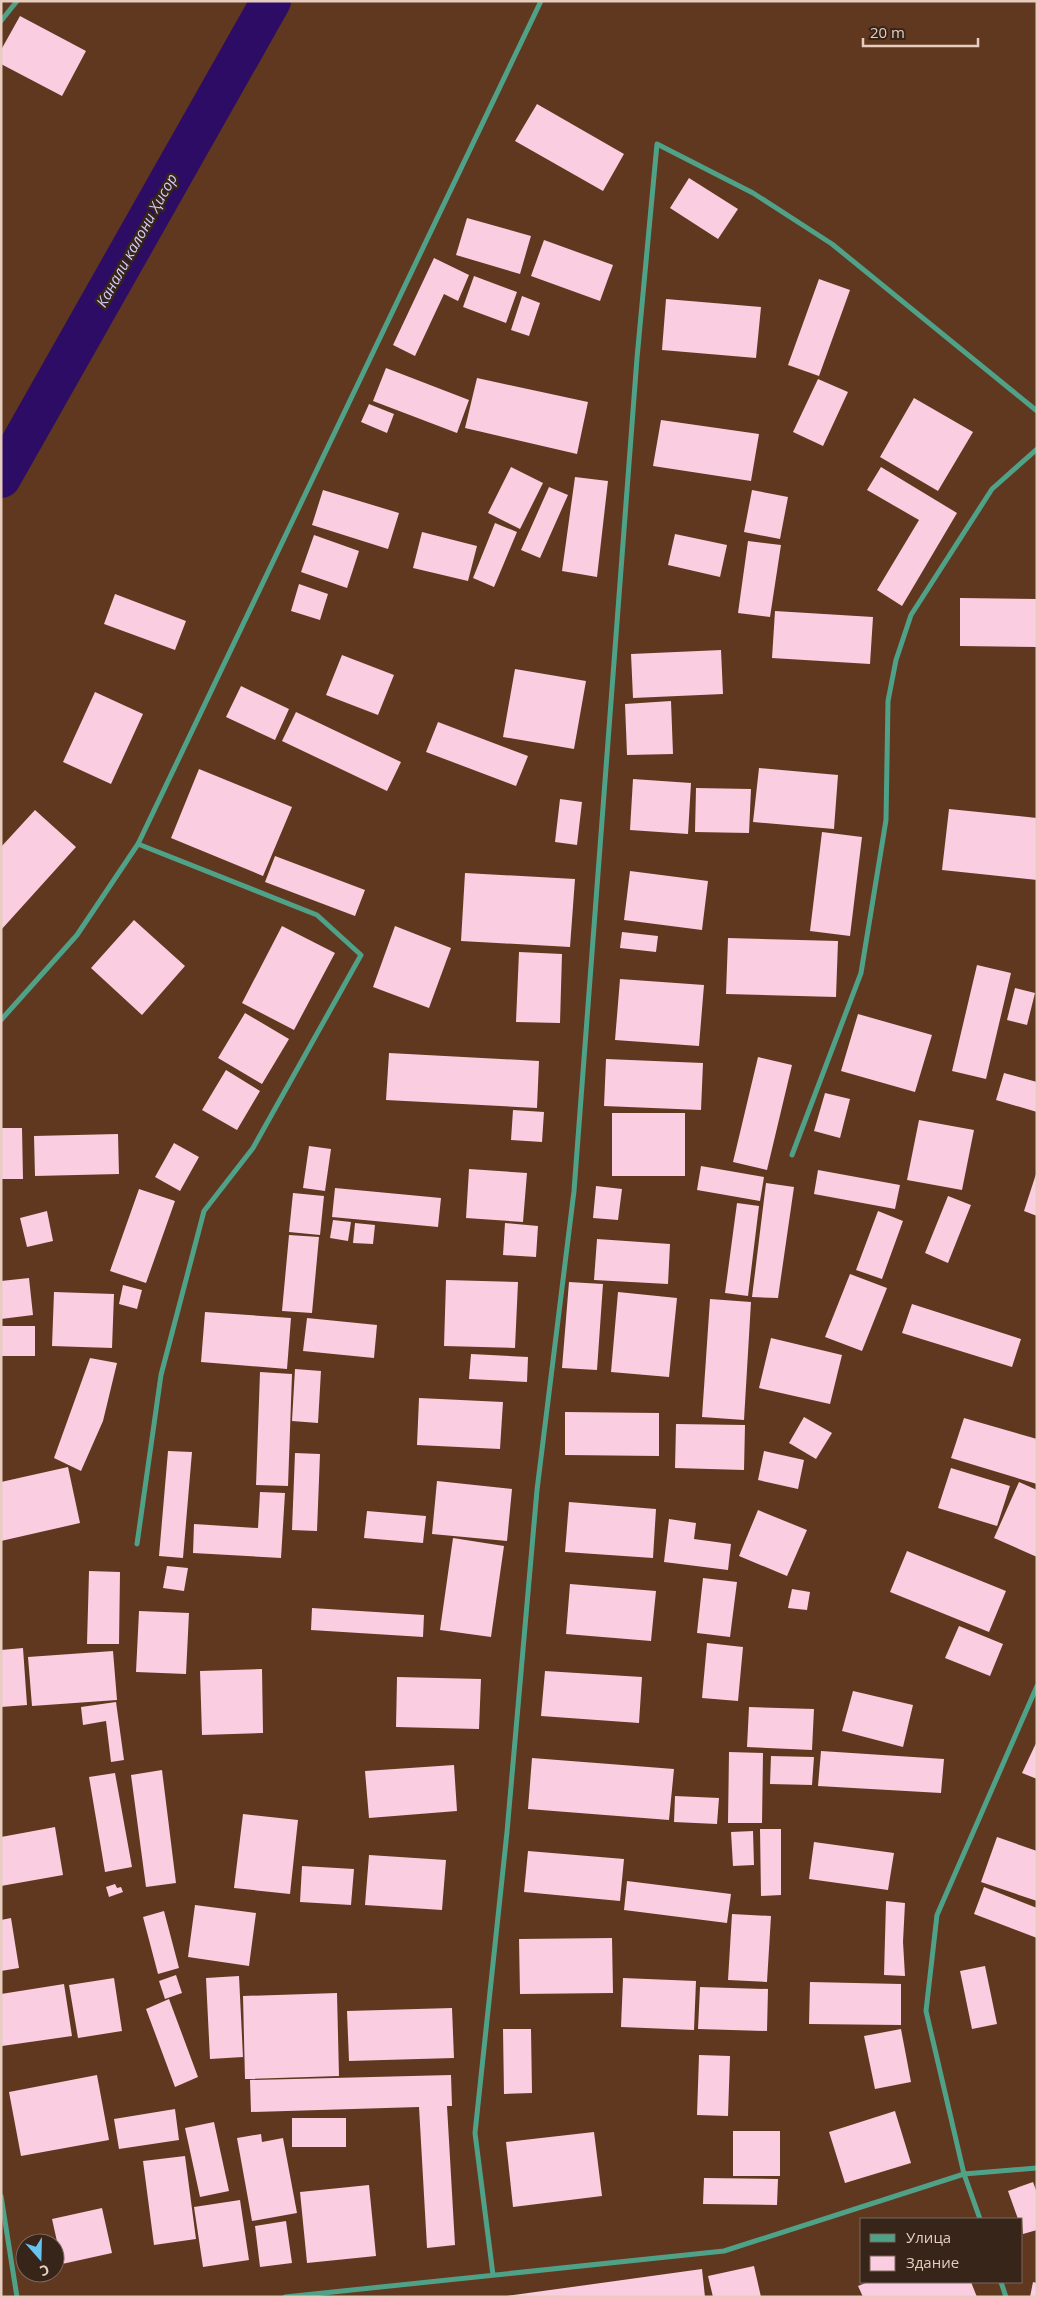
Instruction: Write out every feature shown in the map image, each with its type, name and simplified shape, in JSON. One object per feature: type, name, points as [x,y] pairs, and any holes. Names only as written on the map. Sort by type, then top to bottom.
[{"type":"street","points":[[1,21],[17,1]]},
{"type":"street","points":[[1,1020],[76,935],[138,844],[541,1]]},
{"type":"street","points":[[493,2275],[475,2133],[507,1832],[537,1490],[574,1191],[637,358],[657,144],[753,193],[832,244],[1037,411]]},
{"type":"street","points":[[792,1155],[861,974],[886,820],[888,701],[896,660],[911,615],[992,489],[1037,449]]},
{"type":"street","points":[[137,1544],[161,1375],[204,1211],[253,1148],[362,955],[318,915],[138,844]]},
{"type":"street","points":[[980,2218],[964,2174],[926,2011],[937,1915],[1037,1686]]},
{"type":"street","points":[[285,2297],[724,2251],[964,2174],[1037,2168]]},
{"type":"street","points":[[1,2196],[17,2297]]},
{"type":"street","points":[[1001,2283],[1006,2297]]},
{"type":"building","points":[[20,16],[86,51],[62,96],[1,64],[1,50]]},
{"type":"building","points":[[537,104],[624,154],[603,191],[515,141]]},
{"type":"building","points":[[689,178],[738,209],[718,239],[670,208]]},
{"type":"building","points":[[467,218],[531,236],[520,274],[456,255]]},
{"type":"building","points":[[544,240],[613,265],[600,301],[531,276]]},
{"type":"building","points":[[434,258],[469,275],[458,301],[444,294],[415,356],[393,345]]},
{"type":"building","points":[[474,276],[517,292],[506,323],[463,307]]},
{"type":"building","points":[[819,279],[850,290],[819,376],[788,365]]},
{"type":"building","points":[[522,296],[540,303],[529,336],[511,330]]},
{"type":"building","points":[[666,299],[761,307],[756,358],[662,350]]},
{"type":"building","points":[[386,368],[469,400],[457,433],[373,401]]},
{"type":"building","points":[[477,378],[588,402],[577,454],[465,428]]},
{"type":"building","points":[[818,379],[848,392],[823,446],[793,432]]},
{"type":"building","points":[[914,398],[973,432],[938,491],[880,457]]},
{"type":"building","points":[[369,404],[394,414],[387,433],[361,422]]},
{"type":"building","points":[[661,420],[759,434],[751,481],[653,466]]},
{"type":"building","points":[[511,467],[543,483],[520,529],[488,513]]},
{"type":"building","points":[[881,467],[957,513],[902,606],[877,590],[919,520],[867,490]]},
{"type":"building","points":[[575,477],[608,481],[597,577],[562,571]]},
{"type":"building","points":[[549,487],[568,495],[540,558],[521,550]]},
{"type":"building","points":[[323,490],[399,513],[388,549],[312,525]]},
{"type":"building","points":[[752,490],[788,497],[780,539],[744,532]]},
{"type":"building","points":[[495,523],[517,532],[494,587],[473,578]]},
{"type":"building","points":[[422,532],[477,546],[468,581],[413,568]]},
{"type":"building","points":[[675,534],[727,545],[720,577],[668,565]]},
{"type":"building","points":[[314,535],[359,551],[347,588],[301,572]]},
{"type":"building","points":[[748,541],[781,545],[770,617],[738,613]]},
{"type":"building","points":[[299,584],[328,594],[320,620],[291,611]]},
{"type":"building","points":[[115,594],[186,621],[175,650],[104,624]]},
{"type":"building","points":[[960,598],[1037,599],[1037,647],[960,646]]},
{"type":"building","points":[[775,611],[873,617],[870,664],[772,658]]},
{"type":"building","points":[[721,650],[723,694],[633,698],[631,654]]},
{"type":"building","points":[[342,655],[394,675],[378,715],[326,695]]},
{"type":"building","points":[[515,669],[586,681],[574,749],[503,737]]},
{"type":"building","points":[[241,686],[289,709],[275,740],[226,717]]},
{"type":"building","points":[[95,692],[143,714],[111,784],[63,762]]},
{"type":"building","points":[[671,701],[673,754],[627,755],[625,704]]},
{"type":"building","points":[[296,712],[401,762],[387,791],[282,741]]},
{"type":"building","points":[[438,722],[528,756],[516,786],[426,752]]},
{"type":"building","points":[[759,768],[838,775],[834,829],[753,822]]},
{"type":"building","points":[[199,769],[292,807],[263,876],[171,838]]},
{"type":"building","points":[[633,779],[691,783],[688,834],[630,830]]},
{"type":"building","points":[[696,788],[751,789],[749,833],[695,832]]},
{"type":"building","points":[[560,799],[582,802],[577,845],[555,842]]},
{"type":"building","points":[[949,809],[1037,818],[1037,880],[942,870]]},
{"type":"building","points":[[35,810],[76,847],[1,930],[1,847]]},
{"type":"building","points":[[822,832],[862,837],[850,936],[810,931]]},
{"type":"building","points":[[275,856],[365,890],[355,916],[265,882]]},
{"type":"building","points":[[630,871],[708,881],[702,930],[624,920]]},
{"type":"building","points":[[465,873],[575,879],[570,947],[461,941]]},
{"type":"building","points":[[134,920],[185,966],[142,1015],[91,968]]},
{"type":"building","points":[[282,926],[335,953],[294,1030],[242,1003]]},
{"type":"building","points":[[395,926],[451,948],[429,1008],[373,987]]},
{"type":"building","points":[[622,932],[658,936],[656,952],[620,948]]},
{"type":"building","points":[[728,938],[838,941],[836,997],[726,994]]},
{"type":"building","points":[[519,952],[562,954],[560,1023],[516,1022]]},
{"type":"building","points":[[977,965],[1011,973],[986,1079],[952,1071]]},
{"type":"building","points":[[620,979],[704,985],[699,1046],[615,1040]]},
{"type":"building","points":[[1015,988],[1035,993],[1027,1025],[1007,1020]]},
{"type":"building","points":[[245,1013],[289,1039],[262,1084],[218,1058]]},
{"type":"building","points":[[858,1014],[932,1035],[915,1092],[841,1071]]},
{"type":"building","points":[[389,1053],[539,1061],[537,1108],[386,1100]]},
{"type":"building","points":[[758,1057],[792,1065],[767,1170],[733,1162]]},
{"type":"building","points":[[606,1059],[703,1063],[701,1110],[604,1106]]},
{"type":"building","points":[[226,1070],[260,1091],[237,1130],[202,1110]]},
{"type":"building","points":[[1004,1073],[1037,1082],[1037,1112],[996,1100]]},
{"type":"building","points":[[825,1093],[850,1099],[840,1138],[814,1131]]},
{"type":"building","points":[[513,1110],[544,1112],[542,1142],[511,1140]]},
{"type":"building","points":[[612,1113],[685,1113],[685,1176],[612,1176]]},
{"type":"building","points":[[919,1120],[974,1130],[962,1190],[907,1180]]},
{"type":"building","points":[[1,1128],[22,1128],[23,1179],[1,1179]]},
{"type":"building","points":[[118,1134],[119,1174],[35,1176],[34,1136]]},
{"type":"building","points":[[174,1143],[199,1157],[180,1191],[155,1177]]},
{"type":"building","points":[[309,1146],[331,1149],[325,1191],[303,1188]]},
{"type":"building","points":[[701,1166],[764,1177],[760,1201],[697,1190]]},
{"type":"building","points":[[469,1169],[527,1173],[523,1222],[466,1218]]},
{"type":"building","points":[[818,1170],[900,1185],[895,1209],[814,1194]]},
{"type":"building","points":[[1037,1174],[1037,1216],[1024,1211]]},
{"type":"building","points":[[766,1183],[794,1187],[778,1298],[752,1297]]},
{"type":"building","points":[[596,1186],[622,1189],[618,1220],[593,1218]]},
{"type":"building","points":[[335,1188],[441,1198],[438,1227],[332,1217]]},
{"type":"building","points":[[139,1189],[175,1201],[146,1283],[110,1271]]},
{"type":"building","points":[[293,1193],[324,1196],[320,1235],[289,1232]]},
{"type":"building","points":[[948,1196],[971,1205],[948,1263],[925,1253]]},
{"type":"building","points":[[737,1203],[759,1206],[748,1296],[725,1293]]},
{"type":"building","points":[[47,1211],[53,1241],[27,1247],[20,1218]]},
{"type":"building","points":[[878,1211],[903,1221],[882,1279],[856,1270]]},
{"type":"building","points":[[333,1220],[351,1222],[348,1241],[330,1238]]},
{"type":"building","points":[[355,1223],[375,1225],[373,1244],[353,1243]]},
{"type":"building","points":[[505,1223],[538,1226],[536,1257],[503,1255]]},
{"type":"building","points":[[289,1235],[319,1237],[312,1313],[282,1311]]},
{"type":"building","points":[[597,1239],[670,1244],[668,1284],[594,1280]]},
{"type":"building","points":[[850,1274],[887,1288],[862,1351],[825,1337]]},
{"type":"building","points":[[29,1278],[33,1315],[1,1319],[1,1281]]},
{"type":"building","points":[[446,1280],[518,1282],[515,1348],[444,1346]]},
{"type":"building","points":[[569,1282],[603,1284],[597,1370],[562,1368]]},
{"type":"building","points":[[123,1285],[142,1290],[137,1309],[119,1304]]},
{"type":"building","points":[[54,1292],[114,1294],[112,1348],[52,1346]]},
{"type":"building","points":[[618,1292],[677,1298],[669,1377],[611,1372]]},
{"type":"building","points":[[710,1299],[751,1302],[744,1420],[702,1417]]},
{"type":"building","points":[[912,1304],[1021,1339],[1012,1367],[902,1333]]},
{"type":"building","points":[[205,1312],[291,1318],[287,1369],[201,1362]]},
{"type":"building","points":[[307,1318],[377,1325],[374,1358],[303,1351]]},
{"type":"building","points":[[1,1326],[35,1326],[35,1356],[1,1356]]},
{"type":"building","points":[[771,1338],[842,1355],[830,1404],[759,1388]]},
{"type":"building","points":[[471,1354],[528,1357],[527,1382],[469,1379]]},
{"type":"building","points":[[90,1358],[117,1363],[103,1421],[81,1471],[54,1458]]},
{"type":"building","points":[[295,1369],[321,1371],[318,1423],[292,1421]]},
{"type":"building","points":[[260,1372],[292,1374],[288,1486],[256,1485]]},
{"type":"building","points":[[419,1398],[503,1402],[500,1449],[417,1445]]},
{"type":"building","points":[[565,1412],[659,1413],[659,1456],[565,1455]]},
{"type":"building","points":[[804,1417],[832,1433],[816,1459],[789,1443]]},
{"type":"building","points":[[964,1418],[1037,1439],[1037,1484],[951,1458]]},
{"type":"building","points":[[676,1424],[745,1425],[744,1470],[675,1468]]},
{"type":"building","points":[[168,1451],[192,1452],[183,1558],[159,1556]]},
{"type":"building","points":[[764,1451],[804,1460],[798,1489],[758,1480]]},
{"type":"building","points":[[295,1453],[320,1454],[317,1531],[292,1530]]},
{"type":"building","points":[[68,1467],[80,1523],[1,1541],[1,1482]]},
{"type":"building","points":[[951,1468],[1010,1486],[997,1526],[938,1508]]},
{"type":"building","points":[[437,1481],[512,1489],[507,1541],[432,1534]]},
{"type":"building","points":[[1019,1482],[1037,1490],[1037,1557],[994,1538]]},
{"type":"building","points":[[260,1492],[285,1493],[281,1558],[193,1553],[194,1524],[258,1528]]},
{"type":"building","points":[[569,1502],[656,1509],[653,1558],[565,1552]]},
{"type":"building","points":[[758,1510],[807,1530],[787,1576],[739,1556]]},
{"type":"building","points":[[367,1511],[426,1516],[423,1543],[364,1538]]},
{"type":"building","points":[[669,1519],[696,1523],[694,1539],[731,1544],[728,1570],[664,1562]]},
{"type":"building","points":[[453,1538],[504,1546],[491,1637],[440,1630]]},
{"type":"building","points":[[907,1551],[1006,1591],[989,1632],[890,1592]]},
{"type":"building","points":[[167,1566],[188,1568],[184,1591],[163,1588]]},
{"type":"building","points":[[89,1571],[120,1572],[119,1644],[87,1644]]},
{"type":"building","points":[[703,1578],[737,1582],[730,1637],[697,1633]]},
{"type":"building","points":[[570,1584],[656,1591],[651,1641],[566,1634]]},
{"type":"building","points":[[792,1589],[810,1592],[807,1610],[788,1608]]},
{"type":"building","points":[[312,1608],[424,1615],[423,1637],[311,1630]]},
{"type":"building","points":[[139,1611],[189,1613],[186,1674],[136,1672]]},
{"type":"building","points":[[959,1626],[1003,1644],[990,1676],[945,1658]]},
{"type":"building","points":[[707,1643],[743,1647],[738,1701],[702,1698]]},
{"type":"building","points":[[23,1648],[27,1705],[1,1707],[1,1650]]},
{"type":"building","points":[[113,1651],[117,1700],[32,1706],[28,1657]]},
{"type":"building","points":[[262,1669],[263,1733],[202,1735],[200,1671]]},
{"type":"building","points":[[545,1671],[642,1677],[639,1723],[541,1716]]},
{"type":"building","points":[[397,1677],[481,1679],[479,1729],[396,1727]]},
{"type":"building","points":[[853,1691],[913,1705],[903,1747],[842,1731]]},
{"type":"building","points":[[116,1702],[124,1760],[111,1762],[106,1721],[83,1725],[81,1707]]},
{"type":"building","points":[[749,1707],[814,1709],[812,1750],[747,1747]]},
{"type":"building","points":[[1037,1741],[1037,1779],[1022,1773]]},
{"type":"building","points":[[821,1751],[944,1759],[941,1793],[818,1786]]},
{"type":"building","points":[[729,1752],[763,1753],[762,1823],[728,1823]]},
{"type":"building","points":[[771,1756],[814,1757],[812,1785],[770,1784]]},
{"type":"building","points":[[532,1758],[674,1769],[669,1820],[528,1809]]},
{"type":"building","points":[[454,1765],[457,1811],[369,1818],[365,1771]]},
{"type":"building","points":[[162,1770],[176,1883],[146,1887],[131,1775]]},
{"type":"building","points":[[115,1773],[132,1867],[105,1872],[89,1777]]},
{"type":"building","points":[[675,1796],[719,1798],[717,1824],[674,1822]]},
{"type":"building","points":[[243,1814],[298,1820],[290,1894],[234,1888]]},
{"type":"building","points":[[55,1827],[63,1875],[1,1886],[1,1837]]},
{"type":"building","points":[[760,1829],[781,1829],[781,1895],[761,1896]]},
{"type":"building","points":[[753,1831],[754,1865],[733,1866],[731,1832]]},
{"type":"building","points":[[997,1837],[1037,1851],[1037,1901],[981,1882]]},
{"type":"building","points":[[814,1842],[894,1853],[888,1890],[809,1879]]},
{"type":"building","points":[[528,1851],[624,1859],[620,1901],[524,1892]]},
{"type":"building","points":[[369,1855],[446,1860],[442,1910],[365,1905]]},
{"type":"building","points":[[302,1866],[354,1869],[351,1905],[300,1902]]},
{"type":"building","points":[[627,1881],[731,1894],[727,1923],[624,1910]]},
{"type":"building","points":[[115,1884],[117,1888],[121,1887],[123,1892],[109,1897],[106,1887]]},
{"type":"building","points":[[984,1887],[1037,1908],[1037,1938],[974,1914]]},
{"type":"building","points":[[886,1901],[905,1903],[903,1942],[905,1976],[884,1975]]},
{"type":"building","points":[[195,1905],[256,1913],[249,1966],[188,1957]]},
{"type":"building","points":[[164,1911],[179,1968],[158,1974],[143,1917]]},
{"type":"building","points":[[732,1914],[771,1916],[767,1982],[728,1980]]},
{"type":"building","points":[[11,1918],[19,1968],[1,1971],[1,1920]]},
{"type":"building","points":[[612,1938],[613,1993],[520,1994],[519,1939]]},
{"type":"building","points":[[985,1966],[997,2024],[972,2029],[960,1971]]},
{"type":"building","points":[[176,1975],[182,1993],[165,1999],[159,1981]]},
{"type":"building","points":[[239,1976],[243,2057],[210,2059],[206,1978]]},
{"type":"building","points":[[114,1978],[122,2031],[78,2038],[69,1985]]},
{"type":"building","points":[[623,1978],[696,1981],[694,2030],[621,2027]]},
{"type":"building","points":[[810,1982],[901,1984],[901,2025],[809,2024]]},
{"type":"building","points":[[64,1984],[72,2036],[2,2046],[1,1994]]},
{"type":"building","points":[[700,1987],[768,1989],[767,2031],[698,2029]]},
{"type":"building","points":[[337,1993],[339,2076],[245,2079],[243,1996]]},
{"type":"building","points":[[169,1999],[198,2077],[175,2087],[146,2009]]},
{"type":"building","points":[[452,2008],[454,2058],[349,2061],[347,2011]]},
{"type":"building","points":[[503,2029],[531,2029],[532,2093],[504,2094]]},
{"type":"building","points":[[901,2029],[911,2082],[875,2089],[864,2036]]},
{"type":"building","points":[[699,2055],[730,2056],[728,2116],[697,2115]]},
{"type":"building","points":[[97,2075],[109,2140],[21,2156],[9,2092]]},
{"type":"building","points":[[451,2075],[452,2106],[447,2106],[455,2245],[427,2248],[419,2107],[251,2112],[250,2080]]},
{"type":"building","points":[[175,2109],[179,2140],[119,2149],[114,2119]]},
{"type":"building","points":[[895,2111],[911,2163],[845,2183],[829,2132]]},
{"type":"building","points":[[292,2118],[346,2118],[346,2147],[292,2147]]},
{"type":"building","points":[[214,2122],[229,2191],[200,2197],[185,2128]]},
{"type":"building","points":[[733,2131],[780,2131],[780,2176],[733,2176]]},
{"type":"building","points":[[594,2132],[602,2196],[513,2207],[506,2142]]},
{"type":"building","points":[[261,2134],[262,2142],[283,2138],[297,2213],[252,2221],[237,2138]]},
{"type":"building","points":[[185,2156],[196,2239],[154,2245],[143,2161]]},
{"type":"building","points":[[704,2178],[778,2179],[777,2205],[703,2204]]},
{"type":"building","points":[[1033,2182],[1037,2193],[1037,2230],[1023,2234],[1023,2218],[1018,2218],[1008,2191]]},
{"type":"building","points":[[369,2185],[376,2256],[307,2263],[300,2192]]},
{"type":"building","points":[[240,2200],[249,2260],[203,2267],[194,2207]]},
{"type":"building","points":[[102,2208],[112,2253],[65,2263],[65,2233],[55,2233],[52,2219]]},
{"type":"building","points":[[286,2221],[292,2263],[260,2267],[255,2226]]},
{"type":"building","points":[[754,2266],[761,2297],[713,2297],[708,2276]]},
{"type":"building","points":[[702,2269],[705,2297],[507,2297],[507,2296]]},
{"type":"building","points":[[1033,2282],[1037,2283],[1037,2297],[1030,2297]]},
{"type":"building","points":[[866,2283],[971,2283],[977,2297],[863,2297],[858,2286]]},
{"type":"waterway","name":"Канали калони Ҳисор","points":[[1,478],[271,1]]}]
